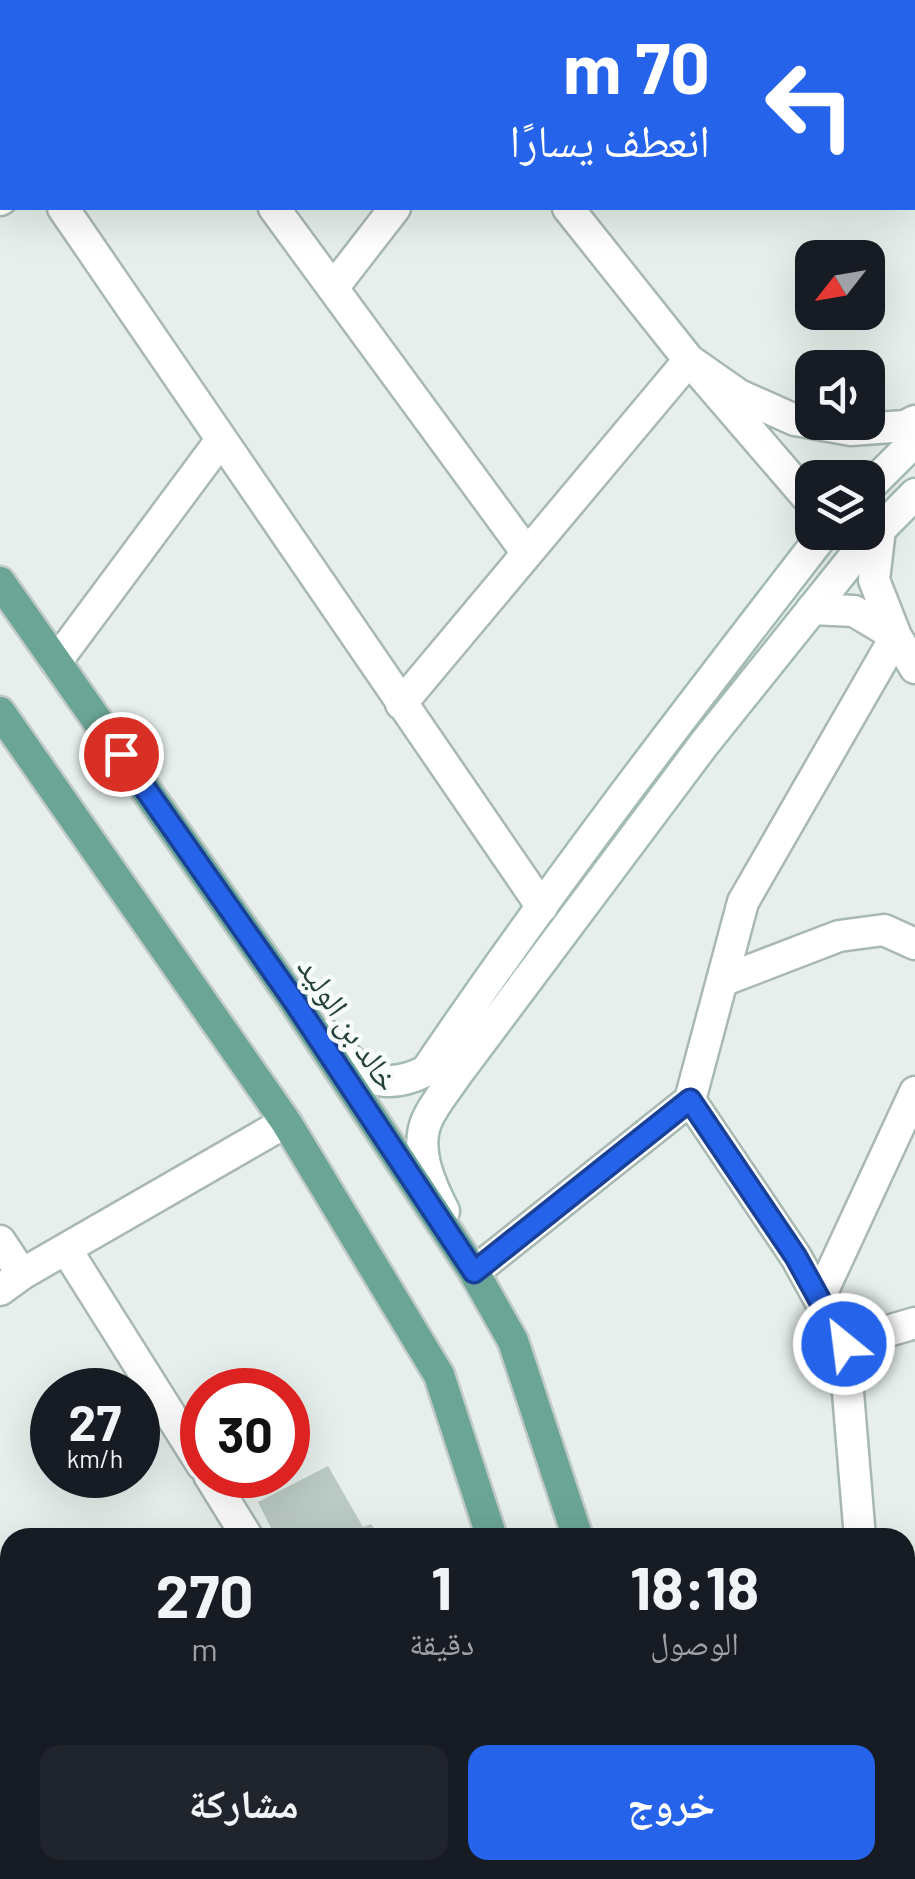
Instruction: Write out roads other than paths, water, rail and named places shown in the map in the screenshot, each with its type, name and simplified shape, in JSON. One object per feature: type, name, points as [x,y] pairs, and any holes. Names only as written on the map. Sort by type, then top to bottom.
[{"type":"main road","name":"خالد بن الوليد","points":[[0,582],[294,1001],[474,1272],[512,1341],[575,1528]]},
{"type":"main road","points":[[0,712],[286,1122],[439,1375],[489,1528]]},
{"type":"street","points":[[64,210],[542,907]]},
{"type":"street","points":[[275,210],[527,554]]},
{"type":"street","points":[[333,288],[393,210]]},
{"type":"street","points":[[570,210],[689,360],[795,483]]},
{"type":"street","points":[[401,704],[689,360]]},
{"type":"street","points":[[689,360],[740,395],[795,420],[851,430],[905,426],[915,421]]},
{"type":"street","points":[[56,662],[221,440]]},
{"type":"street","points":[[885,471],[915,441]]},
{"type":"street","points":[[885,524],[915,494]]},
{"type":"street","points":[[294,1001],[373,1080],[400,1084],[426,1072],[678,722],[811,550]]},
{"type":"street","points":[[862,550],[693,759],[457,1074],[426,1122],[422,1148],[431,1186],[474,1272],[690,1100],[743,902],[896,636]]},
{"type":"street","points":[[878,550],[874,580],[896,636],[915,668]]},
{"type":"street","points":[[812,609],[854,611],[896,636]]},
{"type":"street","points":[[722,980],[839,936],[884,930],[915,944]]},
{"type":"street","points":[[819,1299],[915,1092]]},
{"type":"street","points":[[690,1100],[796,1257],[844,1344],[859,1528]]},
{"type":"street","points":[[0,1241],[11,1281],[286,1122]]},
{"type":"street","points":[[66,1249],[180,1430]]},
{"type":"street","points":[[844,1344],[915,1323]]},
{"type":"street","points":[[223,1498],[242,1528]]}]
